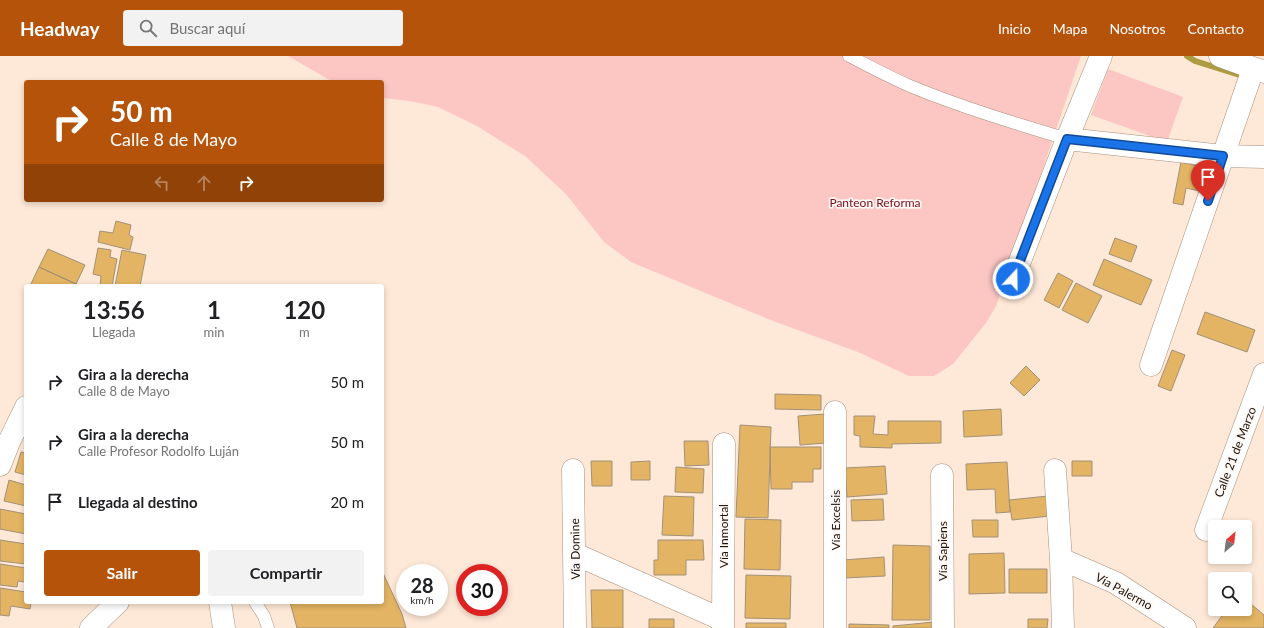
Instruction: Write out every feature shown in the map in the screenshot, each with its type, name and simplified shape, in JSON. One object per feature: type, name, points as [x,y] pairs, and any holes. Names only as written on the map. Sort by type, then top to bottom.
[{"type":"street","points":[[1013,279],[1101,56]]},
{"type":"street","points":[[1151,366],[1223,156],[1259,71],[1220,56]]},
{"type":"street","points":[[1067,139],[1223,156],[1264,156]]},
{"type":"street","name":"Calle 21 de Marzo","points":[[1206,530],[1264,374]]},
{"type":"street","points":[[0,465],[24,411]]},
{"type":"street","name":"Vía Excelsis","points":[[834,412],[835,628]]},
{"type":"street","name":"Vía Inmortal","points":[[723,624],[724,444]]},
{"type":"street","name":"Vía Domine","points":[[573,470],[575,628]]},
{"type":"street","points":[[1055,470],[1061,559],[1063,628]]},
{"type":"street","name":"Vía Sapiens","points":[[942,475],[943,628]]},
{"type":"street","points":[[575,554],[723,624]]},
{"type":"street","name":"Vía Palermo","points":[[1061,559],[1116,583],[1185,628]]},
{"type":"street","points":[[91,628],[116,604]]},
{"type":"street","points":[[220,604],[224,628]]},
{"type":"lane","points":[[849,56],[908,85],[941,98],[1001,119],[1067,139]]},
{"type":"lane","points":[[256,604],[264,616],[268,628]]},
{"type":"green space","name":"Panteon Reforma","points":[[288,56],[1081,56],[996,306],[986,323],[953,364],[934,376],[909,376],[858,352],[773,321],[631,262],[604,242],[566,194],[525,156],[477,126],[438,107],[410,101],[384,98],[384,80],[330,80]]},
{"type":"green space","points":[[1108,69],[1183,97],[1167,142],[1091,115]]},
{"type":"building","points":[[1181,162],[1209,169],[1204,192],[1186,188],[1183,205],[1173,203]]},
{"type":"building","points":[[116,221],[131,225],[129,235],[133,237],[130,250],[98,242],[100,231],[113,233]]},
{"type":"building","points":[[1115,238],[1137,246],[1131,262],[1109,254]]},
{"type":"building","points":[[98,248],[111,250],[110,257],[117,259],[112,284],[100,284],[101,276],[93,274]]},
{"type":"building","points":[[48,249],[85,265],[76,284],[39,267]]},
{"type":"building","points":[[122,250],[146,255],[140,284],[115,284]]},
{"type":"building","points":[[1104,259],[1152,280],[1141,305],[1093,285]]},
{"type":"building","points":[[39,267],[76,284],[31,284]]},
{"type":"building","points":[[1058,273],[1073,281],[1059,308],[1044,300]]},
{"type":"building","points":[[1076,283],[1102,296],[1088,323],[1062,310]]},
{"type":"building","points":[[1205,312],[1255,330],[1247,352],[1197,334]]},
{"type":"building","points":[[1172,350],[1185,355],[1171,391],[1158,386]]},
{"type":"building","points":[[1026,366],[1040,380],[1024,396],[1010,383]]},
{"type":"building","points":[[775,394],[821,395],[821,410],[775,409]]},
{"type":"building","points":[[1001,409],[1002,435],[964,437],[963,411]]},
{"type":"building","points":[[825,414],[826,443],[800,445],[798,416]]},
{"type":"building","points":[[854,416],[875,416],[873,434],[888,435],[888,421],[941,421],[941,443],[892,444],[892,448],[860,447],[860,436],[854,435]]},
{"type":"building","points":[[740,425],[771,427],[768,518],[736,517]]},
{"type":"building","points":[[684,441],[708,441],[709,465],[685,466]]},
{"type":"building","points":[[770,447],[821,447],[821,469],[813,469],[813,482],[792,482],[792,489],[771,489]]},
{"type":"building","points":[[21,452],[24,453],[24,474],[15,472]]},
{"type":"building","points":[[591,461],[612,461],[612,486],[592,486]]},
{"type":"building","points":[[650,461],[650,480],[631,480],[631,462]]},
{"type":"building","points":[[1072,461],[1092,461],[1092,476],[1072,476]]},
{"type":"building","points":[[1007,462],[1010,512],[996,513],[995,489],[967,490],[966,464]]},
{"type":"building","points":[[885,466],[887,494],[847,497],[845,468]]},
{"type":"building","points":[[676,467],[704,469],[703,493],[675,492]]},
{"type":"building","points":[[9,480],[24,484],[24,506],[4,501]]},
{"type":"building","points":[[664,496],[694,497],[693,536],[662,535]]},
{"type":"building","points":[[1048,496],[1050,516],[1012,520],[1009,500]]},
{"type":"building","points":[[883,499],[884,520],[852,521],[851,500]]},
{"type":"building","points":[[0,509],[24,514],[24,534],[0,529]]},
{"type":"building","points":[[745,519],[781,520],[780,570],[744,569]]},
{"type":"building","points":[[972,520],[998,520],[998,537],[973,537]]},
{"type":"building","points":[[0,540],[24,544],[24,564],[0,561]]},
{"type":"building","points":[[658,540],[703,540],[704,560],[686,560],[686,575],[654,575],[654,560],[658,560]]},
{"type":"building","points":[[893,545],[930,546],[930,620],[892,620]]},
{"type":"building","points":[[1004,553],[1005,593],[969,594],[969,554]]},
{"type":"building","points":[[884,557],[885,576],[844,578],[843,560]]},
{"type":"building","points":[[0,564],[24,568],[24,582],[18,581],[17,587],[0,585]]},
{"type":"building","points":[[1009,569],[1047,569],[1047,593],[1009,593]]},
{"type":"building","points":[[384,575],[396,601],[396,616],[403,616],[406,628],[297,628],[291,604],[384,604]]},
{"type":"building","points":[[746,575],[791,576],[790,619],[745,618]]},
{"type":"building","points":[[0,588],[24,592],[24,604],[31,604],[30,609],[11,606],[9,616],[0,615]]},
{"type":"building","points":[[591,590],[623,590],[623,628],[592,628]]},
{"type":"building","points":[[1252,605],[1264,615],[1264,628],[1213,628],[1222,616],[1252,616]]},
{"type":"building","points":[[649,619],[674,619],[674,628],[649,628]]},
{"type":"building","points":[[1028,619],[1048,619],[1047,628],[1028,628]]},
{"type":"building","points":[[934,622],[934,628],[893,628],[893,626]]},
{"type":"building","points":[[746,623],[786,623],[786,628],[746,628]]},
{"type":"building","points":[[849,624],[889,625],[889,628],[849,628]]},
{"type":"waterway","points":[[1187,56],[1195,61],[1246,77]]},
{"type":"route","points":[[1013,279],[1067,139],[1223,156],[1208,201]]}]
